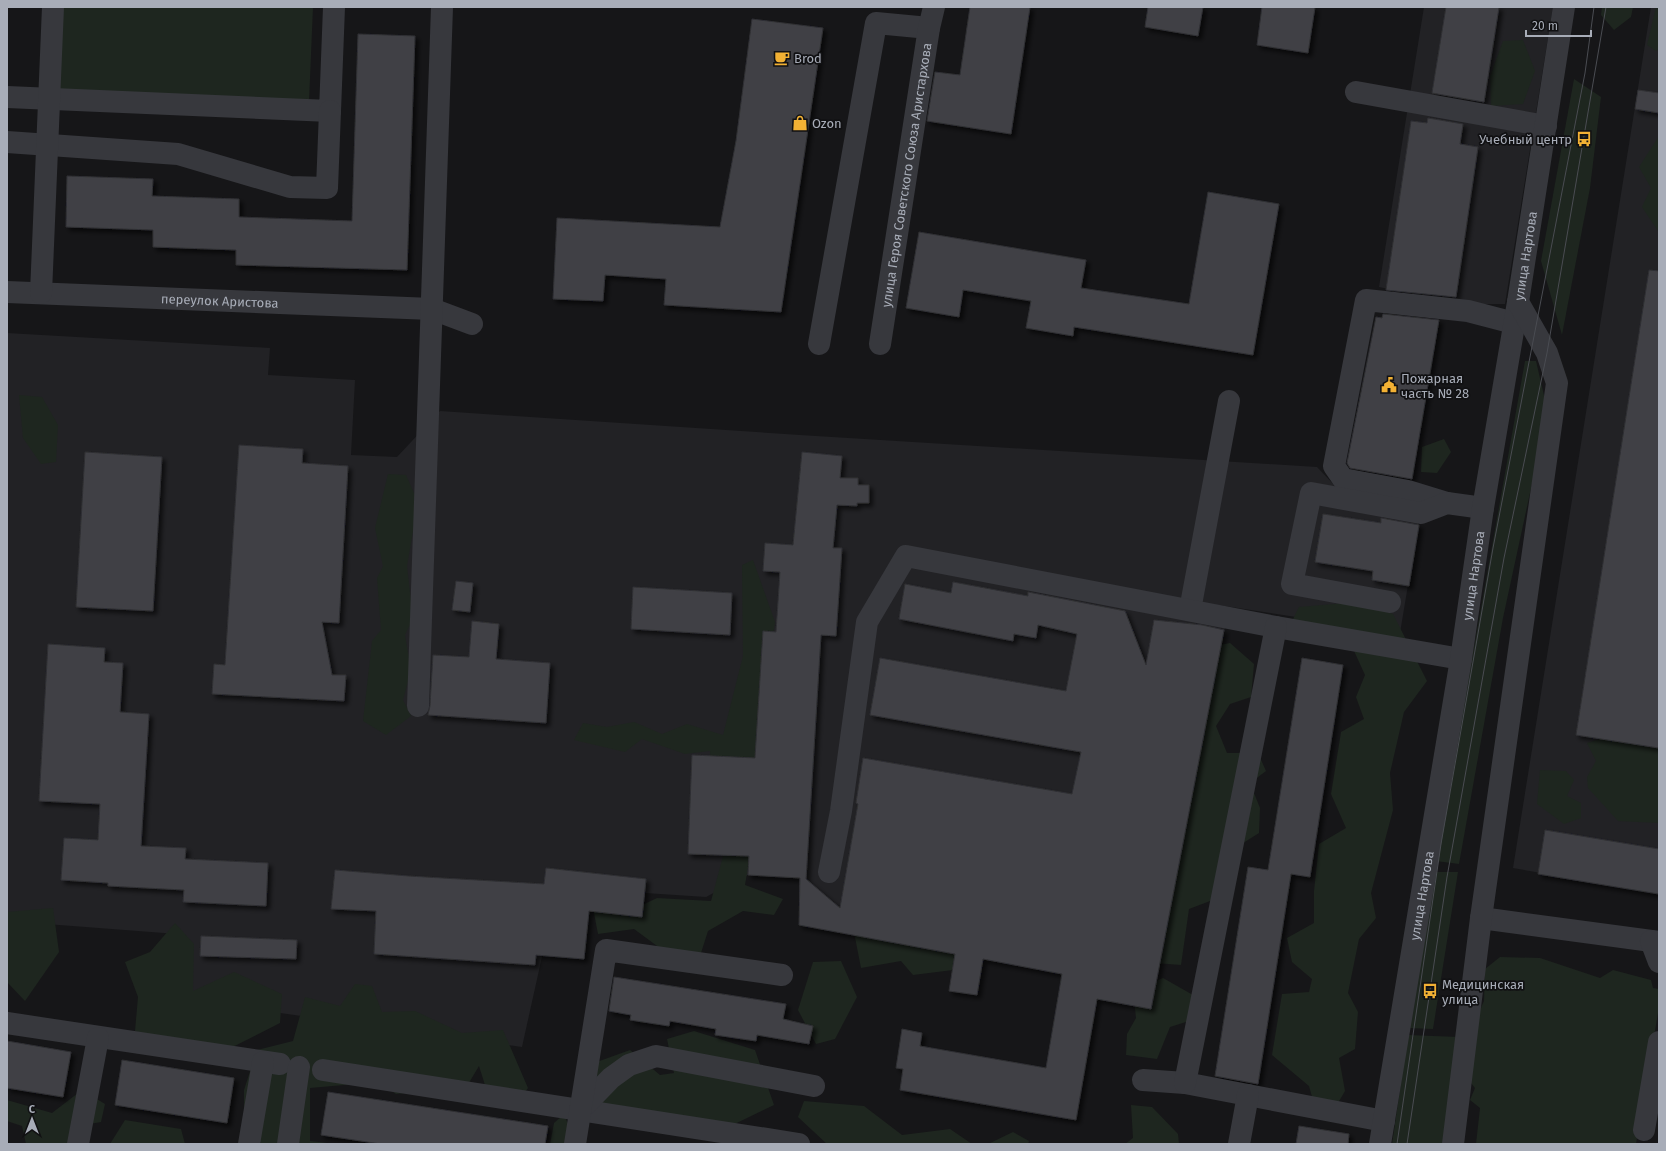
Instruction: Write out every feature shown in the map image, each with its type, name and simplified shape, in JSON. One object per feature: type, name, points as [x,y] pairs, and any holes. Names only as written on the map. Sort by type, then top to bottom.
[{"type":"street","points":[[41,293],[53,7]]},
{"type":"street","points":[[7,142],[178,154],[290,187],[327,188],[334,7]]},
{"type":"street","points":[[418,706],[432,309],[436,7]]},
{"type":"street","name":"улица Нартова","points":[[1380,1144],[1461,659],[1483,508],[1516,312],[1564,7]]},
{"type":"street","points":[[819,344],[876,23],[932,17]]},
{"type":"street","name":"улица Героя Советского Союза Аристархова","points":[[880,344],[932,17]]},
{"type":"street","points":[[1356,92],[1546,126]]},
{"type":"street","points":[[7,97],[330,111]]},
{"type":"street","name":"переулок Аристова","points":[[7,292],[432,309],[472,324]]},
{"type":"street","points":[[1453,1144],[1481,918],[1557,383],[1547,353],[1516,312],[1468,311],[1366,300],[1334,466],[1343,479],[1408,491],[1447,503],[1483,508]]},
{"type":"street","points":[[1190,610],[1230,400]]},
{"type":"street","points":[[1390,602],[1292,584],[1311,493],[1421,513],[1447,503]]},
{"type":"street","points":[[829,872],[841,811],[867,622],[906,556],[1276,627],[1461,659]]},
{"type":"street","points":[[1185,1083],[1276,627]]},
{"type":"street","points":[[1481,918],[1655,942],[1659,962]]},
{"type":"street","points":[[575,1144],[606,950],[782,975]]},
{"type":"street","points":[[7,1023],[98,1038],[281,1064]]},
{"type":"street","points":[[78,1144],[98,1038]]},
{"type":"street","points":[[1644,1130],[1659,1042]]},
{"type":"street","points":[[580,1110],[610,1078],[629,1065],[656,1056],[814,1086]]},
{"type":"street","points":[[250,1144],[281,1064]]},
{"type":"street","points":[[281,1064],[288,1144]]},
{"type":"street","points":[[323,1070],[799,1144]]},
{"type":"street","points":[[1144,1080],[1185,1083],[1384,1121]]},
{"type":"street","points":[[1239,1144],[1248,1095]]},
{"type":"shaded area","points":[[63,7],[313,7],[309,102],[59,91]]},
{"type":"shaded area","points":[[1424,7],[1553,7],[1505,304],[1461,304],[1379,287]]},
{"type":"shaded area","points":[[1602,7],[1633,7],[1631,17],[1614,30],[1601,15]]},
{"type":"shaded area","points":[[1651,7],[1659,7],[1659,894],[1513,868]]},
{"type":"shaded area","points":[[1656,7],[1659,7],[1659,49],[1656,51],[1647,45]]},
{"type":"shaded area","points":[[1523,40],[1535,71],[1523,104],[1491,106],[1490,76],[1503,41]]},
{"type":"shaded area","points":[[1574,79],[1601,97],[1590,188],[1562,335],[1541,261]]},
{"type":"shaded area","points":[[1659,136],[1658,231],[1642,207],[1651,188],[1639,167]]},
{"type":"shaded area","points":[[7,333],[270,348],[268,375],[355,380],[351,455],[397,457],[440,411],[1317,467],[1340,491],[1419,519],[1400,633],[1218,605],[1225,628],[1151,1009],[1106,1001],[1068,975],[799,925],[799,878],[748,875],[706,897],[645,893],[642,917],[553,907],[522,1047],[173,998],[177,934],[7,921]]},
{"type":"shaded area","points":[[1525,361],[1536,361],[1546,404],[1533,479],[1503,618],[1459,864],[1436,861]]},
{"type":"shaded area","points":[[19,395],[42,397],[58,425],[56,462],[41,464],[23,438]]},
{"type":"shaded area","points":[[1444,439],[1451,452],[1437,473],[1421,472],[1422,447]]},
{"type":"shaded area","points":[[388,474],[406,475],[418,502],[407,566],[413,618],[405,635],[411,670],[403,700],[411,716],[386,735],[363,721],[372,641],[381,630],[377,578],[383,566],[375,528]]},
{"type":"shaded area","points":[[753,560],[775,622],[761,719],[765,767],[745,885],[783,899],[774,915],[743,911],[708,931],[701,953],[672,957],[634,929],[598,934],[593,908],[632,910],[657,898],[711,901],[729,834],[712,810],[710,751],[685,754],[642,739],[625,752],[574,740],[583,723],[607,727],[634,722],[662,734],[687,724],[723,735],[743,656],[742,565]]},
{"type":"shaded area","points":[[1358,602],[1393,614],[1427,681],[1404,712],[1390,773],[1393,810],[1371,893],[1376,918],[1359,939],[1348,993],[1358,1012],[1355,1049],[1339,1058],[1345,1091],[1335,1108],[1314,1104],[1309,1086],[1272,1055],[1282,994],[1309,992],[1312,979],[1292,962],[1287,938],[1314,923],[1314,891],[1319,844],[1346,828],[1331,794],[1341,732],[1364,719],[1356,697],[1365,675],[1345,631],[1291,623],[1299,607]]},
{"type":"shaded area","points":[[1230,643],[1254,664],[1251,697],[1230,704],[1216,726],[1227,753],[1258,753],[1266,771],[1250,783],[1260,808],[1259,833],[1240,845],[1218,898],[1189,909],[1181,965],[1155,963],[1209,647]]},
{"type":"shaded area","points":[[1613,735],[1659,742],[1659,823],[1618,821],[1588,788],[1587,777],[1596,761],[1587,743]]},
{"type":"shaded area","points":[[1540,770],[1566,771],[1574,780],[1567,796],[1581,803],[1581,818],[1564,824],[1537,804]]},
{"type":"shaded area","points":[[1434,872],[1458,872],[1433,1029],[1409,1028]]},
{"type":"shaded area","points":[[53,908],[59,952],[25,1001],[7,982],[7,912]]},
{"type":"shaded area","points":[[852,922],[931,929],[969,968],[913,975],[901,961],[861,968]]},
{"type":"shaded area","points":[[175,923],[194,944],[193,991],[234,972],[282,994],[280,1023],[203,1062],[135,1031],[138,997],[125,962],[150,952]]},
{"type":"shaded area","points":[[1500,957],[1540,958],[1600,978],[1613,970],[1651,980],[1653,988],[1659,989],[1659,1007],[1636,1144],[1476,1144],[1480,1108],[1470,1100],[1475,1088],[1467,1078],[1469,1033],[1484,1001],[1485,969]]},
{"type":"shaded area","points":[[841,961],[857,997],[835,1039],[816,1044],[798,1010],[813,962]]},
{"type":"shaded area","points":[[1163,978],[1193,995],[1189,1021],[1170,1027],[1157,1059],[1126,1055],[1127,1034],[1136,1018],[1133,990]]},
{"type":"shaded area","points":[[355,984],[372,986],[382,1012],[415,1011],[462,1033],[503,1030],[528,1088],[514,1106],[490,1101],[479,1066],[467,1086],[396,1094],[378,1082],[310,1088],[310,1141],[336,1144],[263,1144],[244,1134],[244,1090],[257,1050],[293,1041],[305,997],[340,1006]]},
{"type":"shaded area","points":[[694,1031],[755,1050],[774,1105],[708,1137],[590,1101],[594,1063],[630,1050],[660,1075],[674,1073],[667,1039]]},
{"type":"shaded area","points":[[1408,1035],[1459,1037],[1446,1144],[1392,1144]]},
{"type":"shaded area","points":[[82,1090],[105,1104],[101,1122],[73,1127],[72,1144],[26,1144],[22,1126],[7,1121],[7,1100],[52,1113]]},
{"type":"shaded area","points":[[804,1101],[864,1106],[902,1135],[950,1129],[972,1144],[827,1144],[798,1117]]},
{"type":"shaded area","points":[[1131,1105],[1152,1107],[1178,1134],[1179,1144],[1125,1144],[1133,1138]]},
{"type":"shaded area","points":[[564,1114],[571,1132],[569,1144],[550,1144],[554,1123]]},
{"type":"shaded area","points":[[125,1120],[181,1129],[185,1144],[110,1144]]},
{"type":"shaded area","points":[[1013,1132],[1029,1141],[1028,1144],[988,1144]]},
{"type":"building","points":[[970,7],[1030,7],[1011,134],[927,121],[935,72],[960,75]]},
{"type":"building","points":[[1148,7],[1203,7],[1198,36],[1145,27]]},
{"type":"building","points":[[1262,7],[1315,7],[1308,53],[1257,45]]},
{"type":"building","points":[[1446,7],[1499,7],[1484,102],[1432,93]]},
{"type":"building","points":[[752,19],[823,28],[781,312],[664,305],[666,279],[605,275],[603,301],[553,299],[557,218],[720,227],[736,141]]},
{"type":"building","points":[[358,34],[415,36],[407,270],[236,265],[236,250],[153,247],[153,230],[66,227],[67,176],[153,179],[152,196],[239,199],[239,217],[352,221]]},
{"type":"building","points":[[1638,90],[1659,93],[1659,113],[1635,109]]},
{"type":"building","points":[[1428,118],[1463,124],[1460,144],[1478,147],[1456,297],[1386,290],[1411,121],[1427,123]]},
{"type":"building","points":[[1208,192],[1279,204],[1253,355],[1074,327],[1073,336],[1026,328],[1031,301],[963,290],[959,317],[906,308],[919,232],[1086,260],[1081,288],[1189,304]]},
{"type":"building","points":[[1649,270],[1659,271],[1659,748],[1576,735]]},
{"type":"building","points":[[1383,314],[1439,320],[1412,479],[1350,468],[1347,463],[1376,317],[1382,318]]},
{"type":"building","points":[[239,445],[303,449],[302,463],[348,466],[339,623],[322,622],[332,675],[346,675],[344,701],[212,694],[214,664],[225,665]]},
{"type":"building","points":[[85,452],[162,457],[153,611],[76,607]]},
{"type":"building","points":[[802,452],[842,456],[840,478],[858,478],[858,485],[869,485],[869,503],[857,503],[857,506],[837,505],[833,548],[842,548],[836,636],[821,635],[806,879],[840,908],[858,804],[856,803],[863,758],[1072,794],[1081,752],[870,715],[880,658],[1066,691],[1077,634],[1038,625],[1036,638],[1014,634],[1013,641],[899,619],[905,584],[951,593],[953,582],[1028,596],[1028,592],[1125,611],[1146,665],[1154,620],[1202,625],[1224,630],[1151,1009],[1097,999],[1076,1120],[900,1090],[903,1069],[896,1068],[902,1029],[922,1033],[920,1046],[1046,1068],[1062,974],[983,959],[977,995],[949,991],[955,954],[799,925],[800,878],[748,875],[749,856],[688,854],[692,755],[755,758],[763,631],[776,632],[780,572],[763,571],[765,543],[793,545]]},
{"type":"building","points":[[1323,514],[1381,523],[1381,518],[1419,525],[1409,586],[1372,580],[1373,571],[1315,562]]},
{"type":"building","points":[[456,581],[473,583],[470,612],[452,610]]},
{"type":"building","points":[[633,587],[732,593],[730,635],[631,629]]},
{"type":"building","points":[[472,621],[499,624],[496,659],[550,663],[546,723],[428,715],[430,706],[433,655],[469,657]]},
{"type":"building","points":[[48,644],[105,648],[104,662],[123,663],[120,712],[149,714],[141,846],[186,848],[185,859],[268,863],[266,906],[183,902],[184,890],[108,886],[108,883],[61,880],[64,838],[98,840],[100,804],[39,801]]},
{"type":"building","points":[[1302,658],[1343,665],[1310,877],[1291,874],[1258,1084],[1215,1076],[1248,867],[1268,870]]},
{"type":"building","points":[[1545,830],[1659,849],[1659,894],[1538,874]]},
{"type":"building","points":[[546,868],[646,879],[642,917],[589,911],[584,959],[536,955],[535,965],[374,954],[376,911],[331,909],[335,870],[544,884]]},
{"type":"building","points":[[201,936],[297,940],[296,959],[200,956]]},
{"type":"building","points":[[614,977],[786,1004],[783,1019],[813,1026],[809,1044],[757,1035],[756,1041],[715,1035],[716,1029],[670,1021],[669,1026],[630,1020],[631,1015],[609,1011]]},
{"type":"building","points":[[7,1041],[71,1052],[63,1097],[7,1088]]},
{"type":"building","points":[[122,1060],[234,1078],[227,1123],[115,1105]]},
{"type":"building","points":[[328,1092],[548,1126],[545,1144],[381,1144],[321,1135]]},
{"type":"building","points":[[1299,1126],[1349,1134],[1348,1144],[1296,1144]]},
{"type":"tram line","points":[[1397,1144],[1441,844],[1493,548],[1585,73],[1594,7]]},
{"type":"tram line","points":[[1407,1144],[1447,877],[1504,558],[1547,353],[1606,7]]},
{"type":"place","name":"Brod","points":[[782,58]]},
{"type":"place","name":"Ozon","points":[[800,123]]},
{"type":"place","name":"Учебный центр","points":[[1584,139]]},
{"type":"place","name":"Пожарная часть № 28","points":[[1389,385]]},
{"type":"place","name":"Медицинская улица","points":[[1430,991]]}]
